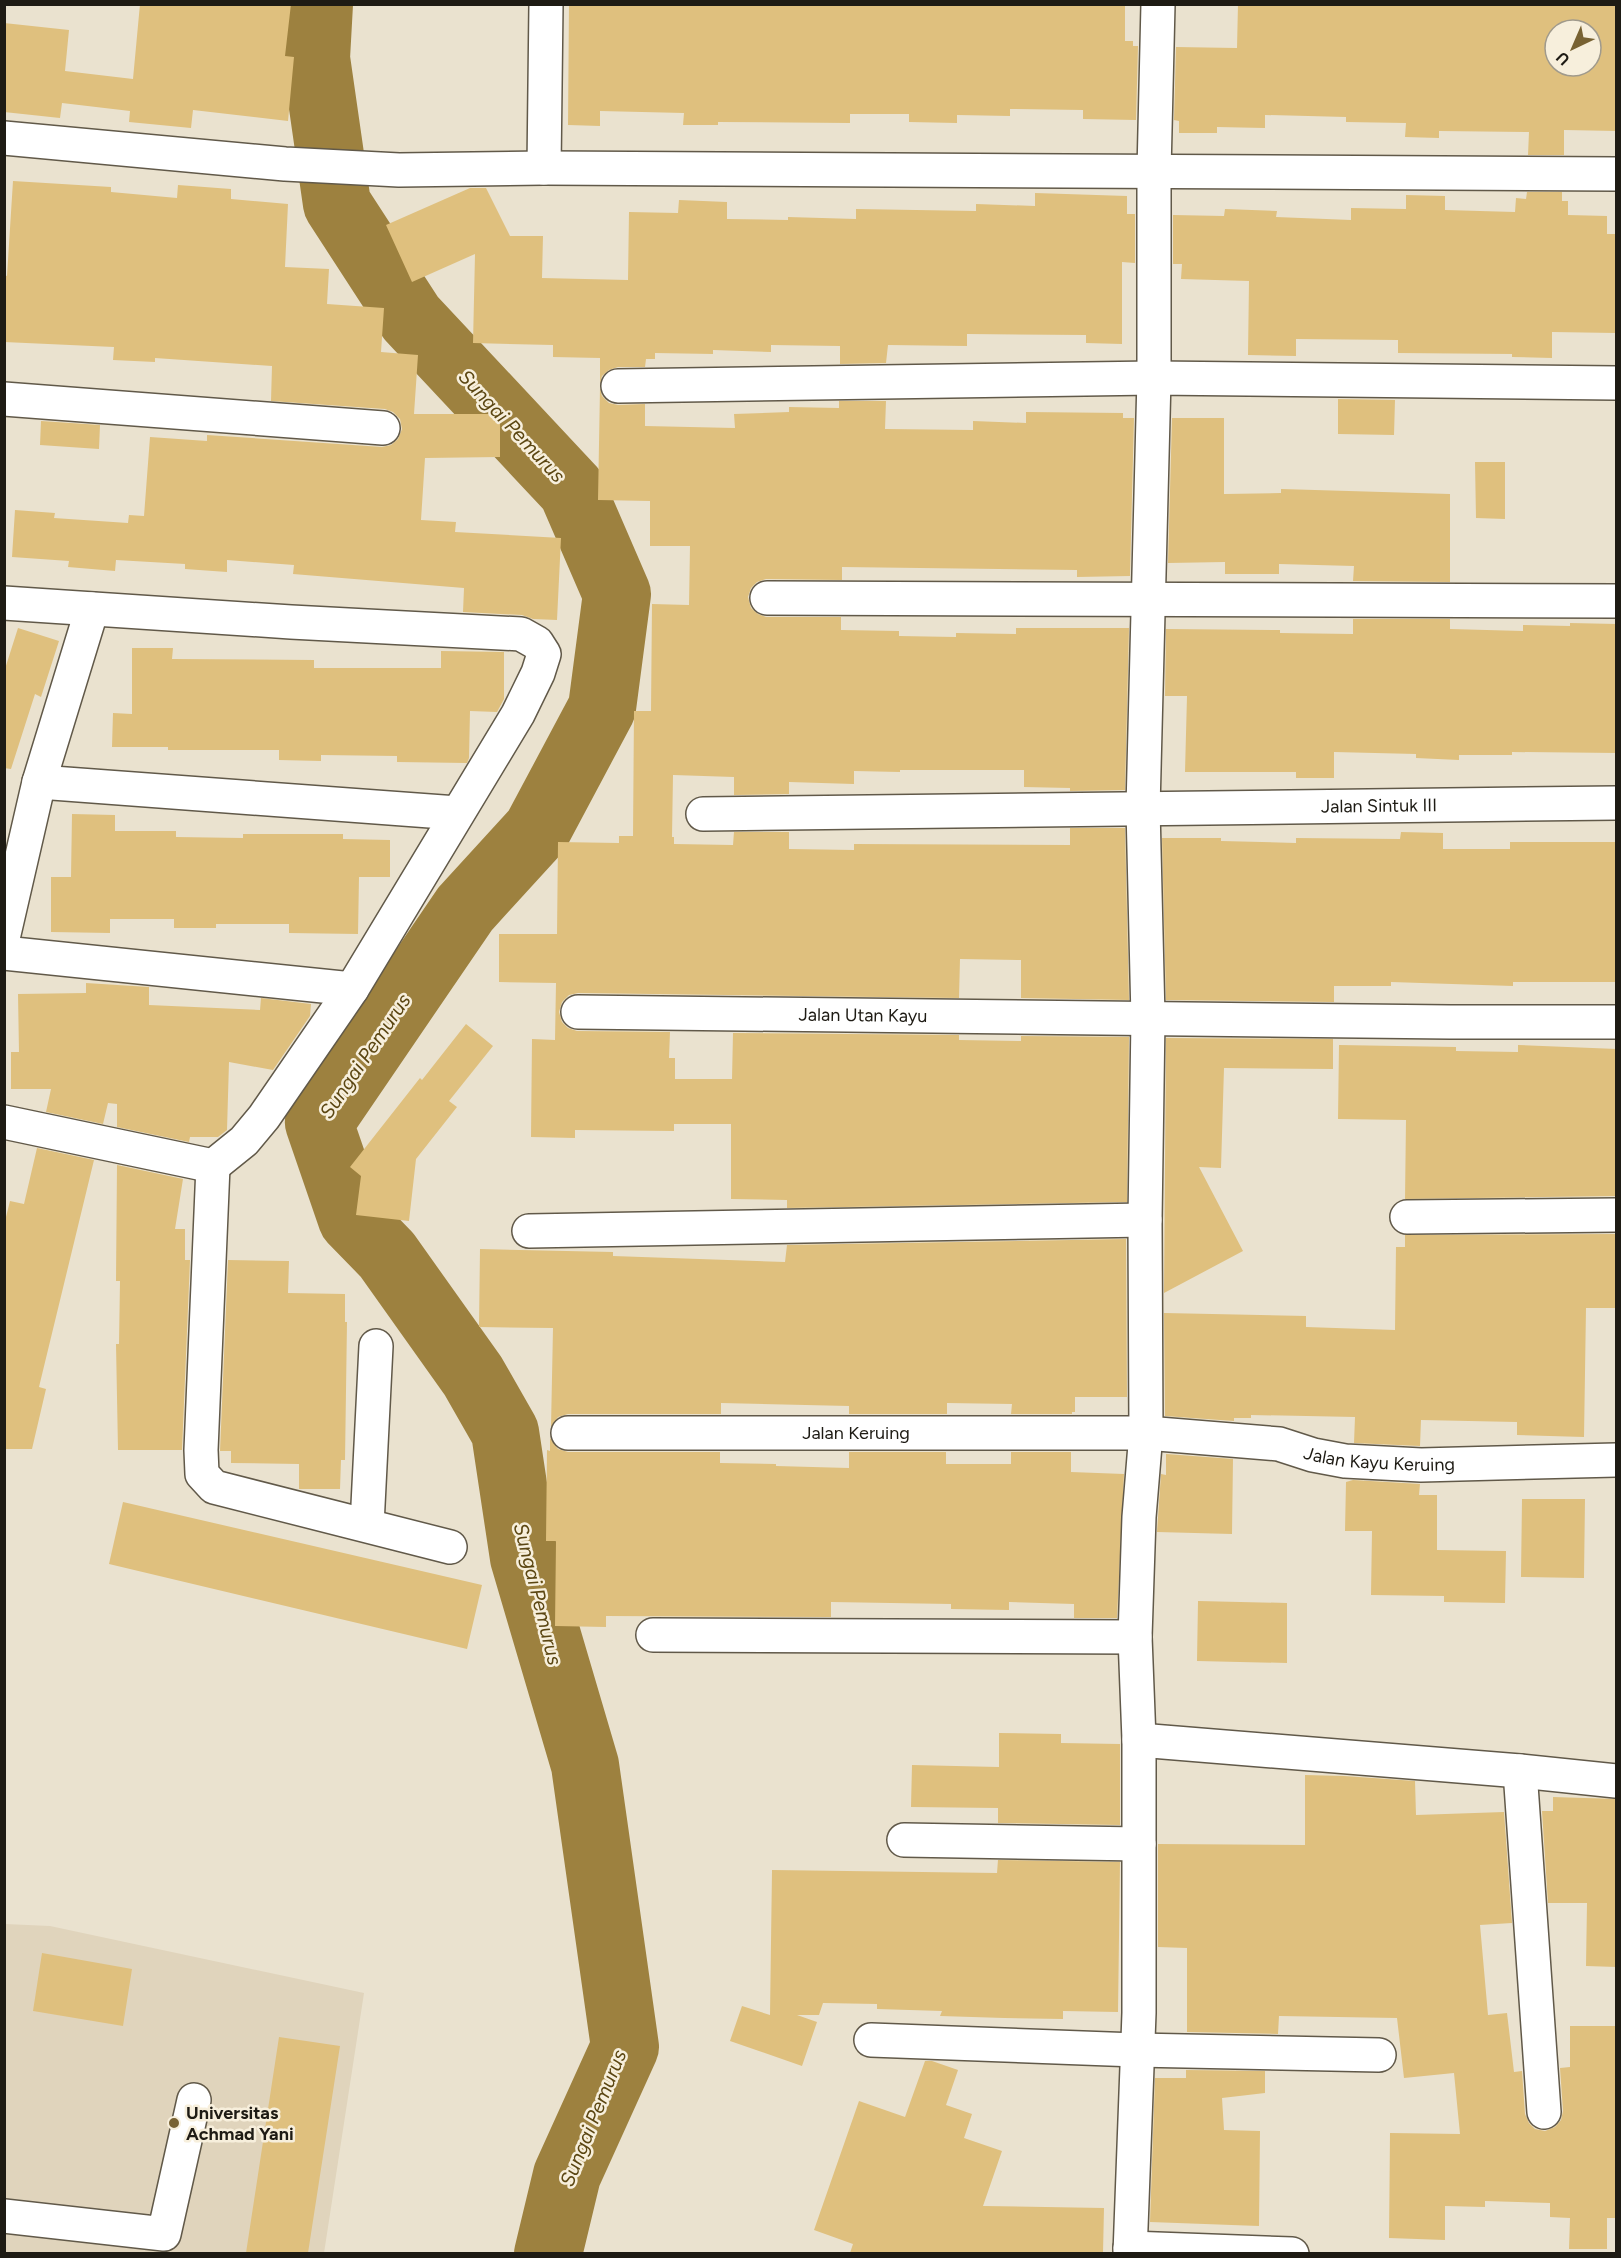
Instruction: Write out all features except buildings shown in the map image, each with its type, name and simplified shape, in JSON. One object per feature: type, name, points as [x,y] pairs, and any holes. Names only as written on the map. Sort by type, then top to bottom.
[{"type":"street","points":[[544,168],[546,4]]},
{"type":"street","points":[[1158,4],[1154,171],[1154,378],[1143,808],[1148,1018],[1145,1220],[1146,1434],[1139,1517],[1135,1637],[1138,1740],[1139,2013],[1130,2251],[1292,2253]]},
{"type":"street","points":[[4,138],[285,164],[399,170],[544,168],[1617,174]]},
{"type":"street","points":[[618,386],[1154,378],[1617,383]]},
{"type":"street","points":[[4,399],[383,428]]},
{"type":"street","points":[[767,598],[1617,601]]},
{"type":"street","points":[[4,603],[520,634],[537,644],[544,654],[538,673],[518,714],[352,989],[264,1117],[244,1141],[213,1166],[201,1450],[202,1474],[214,1486],[450,1548]]},
{"type":"street","points":[[4,934],[39,782],[92,609]]},
{"type":"street","points":[[39,782],[457,813]]},
{"type":"street","name":"Jalan Sintuk III","points":[[703,814],[1617,804]]},
{"type":"street","points":[[4,953],[352,989]]},
{"type":"street","name":"Jalan Utan Kayu","points":[[578,1012],[1617,1022]]},
{"type":"street","points":[[4,1122],[213,1166]]},
{"type":"street","points":[[1407,1217],[1617,1215]]},
{"type":"street","points":[[529,1231],[1145,1220]]},
{"type":"street","points":[[368,1525],[376,1346]]},
{"type":"street","name":"Jalan Keruing","points":[[568,1433],[1146,1434]]},
{"type":"street","name":"Jalan Kayu Keruing","points":[[1146,1434],[1279,1444],[1313,1455],[1345,1461],[1421,1465],[1617,1460]]},
{"type":"street","points":[[653,1635],[1135,1637]]},
{"type":"street","points":[[1138,1740],[1617,1781]]},
{"type":"street","points":[[1520,1771],[1544,2112]]},
{"type":"street","points":[[904,1840],[1139,1844]]},
{"type":"street","points":[[872,2040],[1136,2050],[1379,2055]]},
{"type":"street","points":[[4,2216],[164,2234],[194,2100]]},
{"type":"shaded area","name":"Universitas Achmad Yani","points":[[5,1924],[50,1926],[364,1993],[324,2253],[5,2254]]},
{"type":"waterway","name":"Sungai Pemurus","points":[[319,4],[316,58],[337,204],[411,318],[572,490],[617,594],[602,708],[537,830],[465,909],[319,1123],[352,1219],[387,1255],[473,1376],[505,1432],[524,1558],[585,1765],[625,2047],[567,2175],[548,2254]]},
{"type":"place","name":"Universitas Achmad Yani","points":[[174,2123]]}]
